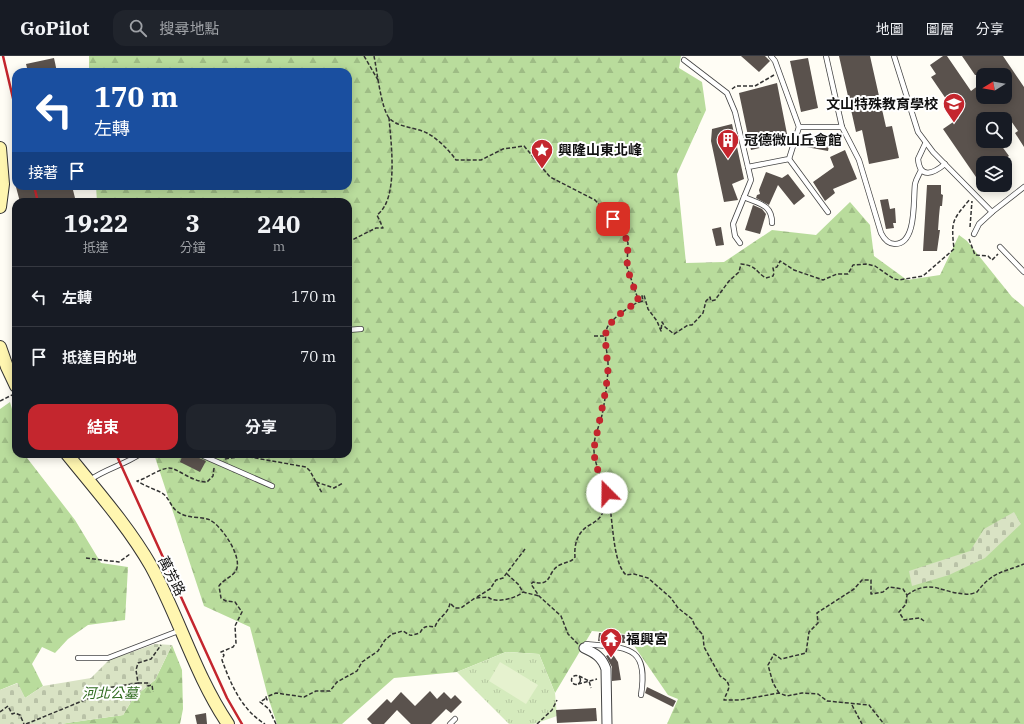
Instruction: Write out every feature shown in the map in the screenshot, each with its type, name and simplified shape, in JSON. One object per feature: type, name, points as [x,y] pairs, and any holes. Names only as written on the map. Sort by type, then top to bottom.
[{"type":"street","points":[[0,148],[3,184],[0,207]]},
{"type":"street","points":[[1,355],[12,378]]},
{"type":"street","name":"萬芳路","points":[[70,458],[139,547],[159,582],[175,632],[228,724]]},
{"type":"street","points":[[584,648],[596,654],[603,660],[606,669],[607,724]]},
{"type":"lane","points":[[771,56],[779,72],[799,127],[789,159]]},
{"type":"lane","points":[[826,56],[842,127],[859,160],[881,233],[884,239],[890,243],[903,242],[911,232],[915,184],[921,170],[918,160],[925,144]]},
{"type":"lane","points":[[894,56],[913,120],[925,144],[992,212]]},
{"type":"lane","points":[[684,60],[727,94],[735,112],[750,180],[733,224],[735,236],[740,243]]},
{"type":"lane","points":[[799,127],[842,127]]},
{"type":"lane","points":[[748,167],[789,159]]},
{"type":"lane","points":[[789,159],[828,212]]},
{"type":"lane","points":[[921,170],[926,173],[931,173],[945,164]]},
{"type":"lane","points":[[974,234],[978,224],[1024,187]]},
{"type":"lane","points":[[744,197],[767,207],[772,215],[772,223]]},
{"type":"lane","points":[[1000,247],[1024,272]]},
{"type":"lane","points":[[352,330],[361,329]]},
{"type":"lane","points":[[89,482],[98,474],[134,458]]},
{"type":"lane","points":[[206,458],[272,486]]},
{"type":"lane","points":[[78,658],[108,658],[175,632]]},
{"type":"lane","points":[[584,648],[586,644],[625,648],[635,653],[642,666],[644,679],[641,695]]},
{"type":"lane","points":[[450,724],[455,719]]},
{"type":"path","points":[[364,56],[380,82]]},
{"type":"path","points":[[352,240],[376,228],[383,228],[376,215],[382,211],[388,198],[392,164],[389,118],[384,106],[374,56]]},
{"type":"path","points":[[727,94],[736,86],[755,86],[779,72]]},
{"type":"path","points":[[389,118],[402,126],[427,133],[450,151],[456,160],[482,160],[502,149],[524,146],[550,177],[595,200],[622,229],[628,243],[627,268],[639,302]]},
{"type":"path","points":[[884,724],[868,705],[852,705],[827,701],[818,694],[802,693],[787,696],[779,693],[740,700],[724,700],[729,691],[729,685],[720,676],[704,647],[703,635],[695,626],[692,619],[678,608],[671,598],[654,582],[648,578],[634,574],[626,575],[619,566],[609,502],[595,463],[594,448],[606,389],[608,369],[605,336],[608,326],[624,310],[643,301],[642,296],[644,296],[648,309],[657,321],[661,331],[662,322],[665,328],[674,334],[688,325],[692,325],[703,313],[706,301],[710,297],[711,301],[715,300],[728,281],[739,272],[741,264],[751,265],[757,268],[766,278],[773,276],[773,268],[777,268],[780,261],[794,270],[823,280],[837,274],[848,274],[853,265],[866,264],[875,266],[894,279],[899,280],[913,276],[920,277],[954,249],[952,225],[957,215],[974,194]]},
{"type":"path","points":[[594,336],[605,336]]},
{"type":"path","points":[[0,401],[12,395]]},
{"type":"path","points":[[220,464],[222,459],[229,458]]},
{"type":"path","points":[[255,458],[306,467],[310,471],[322,493]]},
{"type":"path","points":[[210,460],[214,468],[213,476],[207,482],[198,482],[171,468],[162,470],[137,481],[148,488],[163,494],[178,512],[196,518],[210,520],[221,529],[231,544],[237,564],[235,572],[223,580],[219,586],[221,598],[226,601],[235,602],[242,612],[235,626],[236,643],[233,647],[221,652],[224,655],[222,660],[241,702],[251,714],[265,724]]},
{"type":"path","points":[[316,482],[334,488],[343,483]]},
{"type":"path","points":[[572,639],[568,634],[561,616],[539,596],[531,582],[543,583],[548,580],[558,565],[572,560],[575,557],[576,539],[581,531],[601,516],[605,498],[609,502]]},
{"type":"path","points":[[276,724],[269,709],[260,702],[265,699],[267,700],[266,697],[276,692],[304,697],[316,691],[330,691],[337,682],[357,671],[362,662],[378,651],[385,640],[392,634],[403,630],[407,635],[412,637],[420,634],[423,628],[427,625],[435,627],[436,621],[449,610],[450,603],[455,608],[461,608],[490,589],[496,580],[503,578],[525,549]]},
{"type":"path","points":[[86,558],[119,562],[130,554]]},
{"type":"path","points":[[907,595],[917,588],[935,586],[965,594],[977,592],[993,575],[1024,564]]},
{"type":"path","points":[[506,574],[518,584],[523,592],[539,596]]},
{"type":"path","points":[[779,693],[773,683],[768,665],[774,654],[781,659],[806,653],[809,632],[818,623],[817,613],[854,589],[862,580],[871,580],[871,594],[883,592],[889,587],[903,590],[907,595],[906,604],[899,612],[904,620],[920,618],[924,621]]},
{"type":"path","points":[[475,598],[488,597],[491,600],[498,601],[519,596],[523,592]]},
{"type":"path","points":[[138,683],[136,670],[138,663],[151,659],[175,632]]},
{"type":"path","points":[[589,682],[578,684],[574,683],[572,678],[575,675],[579,676],[589,682],[591,688]]},
{"type":"path","points":[[578,684],[581,681],[579,676]]},
{"type":"path","points":[[0,712],[8,706],[12,714],[16,713],[20,715],[25,724],[92,697],[91,693],[99,690],[148,682],[148,686],[152,685],[153,692]]},
{"type":"path","points":[[537,724],[552,710],[557,700]]},
{"type":"path","points":[[852,705],[862,724]]},
{"type":"green space","points":[[89,56],[681,56],[679,68],[702,82],[706,110],[677,174],[686,263],[724,262],[772,230],[816,235],[850,202],[870,225],[874,256],[907,280],[940,275],[959,235],[967,241],[1012,297],[1024,307],[1024,724],[667,724],[678,699],[668,695],[626,634],[592,631],[555,693],[539,654],[506,652],[457,672],[394,678],[342,724],[277,724],[268,697],[250,627],[204,606],[155,458],[352,458],[352,198],[97,198],[96,190],[352,190],[352,68],[89,68]]},
{"type":"green space","points":[[10,402],[12,409],[12,458],[27,458],[75,520],[101,563],[128,567],[125,620],[88,625],[68,639],[55,653],[42,647],[32,664],[43,686],[25,698],[17,683],[0,690],[0,409]]},
{"type":"green space","points":[[1014,512],[1021,524],[985,558],[949,575],[912,586],[909,571],[970,551],[984,529]]},
{"type":"green space","name":"河北公墓","points":[[155,644],[172,645],[155,680],[134,697],[123,715],[60,724],[0,724],[0,690],[18,683],[25,698],[43,686],[91,678],[109,660]]},
{"type":"green space","points":[[172,645],[182,670],[183,709],[180,724],[60,724],[123,715],[134,697],[155,680]]},
{"type":"green space","points":[[506,652],[539,654],[555,693],[557,716],[534,724],[509,724],[457,672]]},
{"type":"green space","points":[[500,662],[538,685],[526,704],[489,681]]},
{"type":"building","points":[[741,56],[765,56],[770,61],[759,72]]},
{"type":"building","points":[[839,56],[870,56],[886,127],[892,126],[899,158],[869,164],[862,130],[856,132]]},
{"type":"building","points":[[943,56],[947,56],[971,91],[976,87],[976,104],[1012,104],[1012,69],[1024,87],[1024,147],[1015,133],[1018,131],[1012,122],[1012,112],[976,112],[976,148],[1003,148],[1009,156],[976,156],[976,177],[943,129],[959,118],[931,77],[936,74],[930,65]]},
{"type":"building","points":[[962,56],[1003,56],[1011,68],[976,68],[975,75]]},
{"type":"building","points":[[54,58],[56,68],[27,68],[26,64]]},
{"type":"building","points":[[808,58],[818,108],[801,112],[790,61]]},
{"type":"building","points":[[777,83],[788,139],[767,143],[768,146],[751,150],[739,93]]},
{"type":"building","name":"冠德微山丘會館","points":[[732,124],[744,179],[732,184],[738,200],[724,202],[711,141],[712,129]]},
{"type":"building","points":[[803,134],[830,140],[828,151],[801,146]]},
{"type":"building","points":[[845,150],[857,179],[833,189],[835,193],[825,201],[813,182],[834,167],[830,157]]},
{"type":"building","points":[[766,172],[782,178],[788,174],[805,196],[794,205],[778,185],[769,205],[756,198],[757,195],[760,194],[759,190]]},
{"type":"building","points":[[927,185],[941,185],[941,194],[943,195],[942,206],[940,206],[938,230],[940,230],[937,251],[923,251]]},
{"type":"building","points":[[17,190],[73,190],[75,198],[19,198]]},
{"type":"building","points":[[888,199],[890,209],[895,208],[896,223],[893,223],[894,228],[886,229],[880,200]]},
{"type":"building","points":[[753,205],[762,209],[766,214],[760,234],[745,230]]},
{"type":"building","points":[[721,227],[724,245],[716,246],[712,229]]},
{"type":"building","points":[[182,458],[199,458],[206,461],[200,472],[180,462]]},
{"type":"building","points":[[599,633],[626,635],[625,643],[598,641]]},
{"type":"building","points":[[612,653],[618,662],[621,680],[612,681],[612,667],[606,656]]},
{"type":"building","points":[[647,687],[676,701],[673,707],[645,693]]},
{"type":"building","points":[[430,691],[437,699],[444,692],[451,699],[455,695],[462,702],[451,713],[446,709],[431,724],[411,724],[397,710],[384,724],[372,724],[367,719],[387,699],[391,703],[401,692],[415,706]]},
{"type":"building","points":[[596,708],[597,721],[557,723],[556,710]]},
{"type":"building","points":[[206,713],[207,724],[197,724],[195,715]]},
{"type":"railway","points":[[3,56],[12,94]]},
{"type":"railway","points":[[35,190],[37,198]]},
{"type":"railway","points":[[118,458],[227,698],[242,724]]},
{"type":"place","name":"文山特殊教育學校","points":[[954,124]]},
{"type":"place","name":"冠德微山丘會館","points":[[728,160]]},
{"type":"place","name":"興隆山東北峰","points":[[542,170]]},
{"type":"place","name":"福興宮","points":[[611,658]]},
{"type":"route","points":[[607,493],[595,463],[594,448],[595,436],[602,415],[608,369],[605,336],[608,326],[624,310],[639,302],[627,268],[628,243],[622,229],[613,219]]}]
